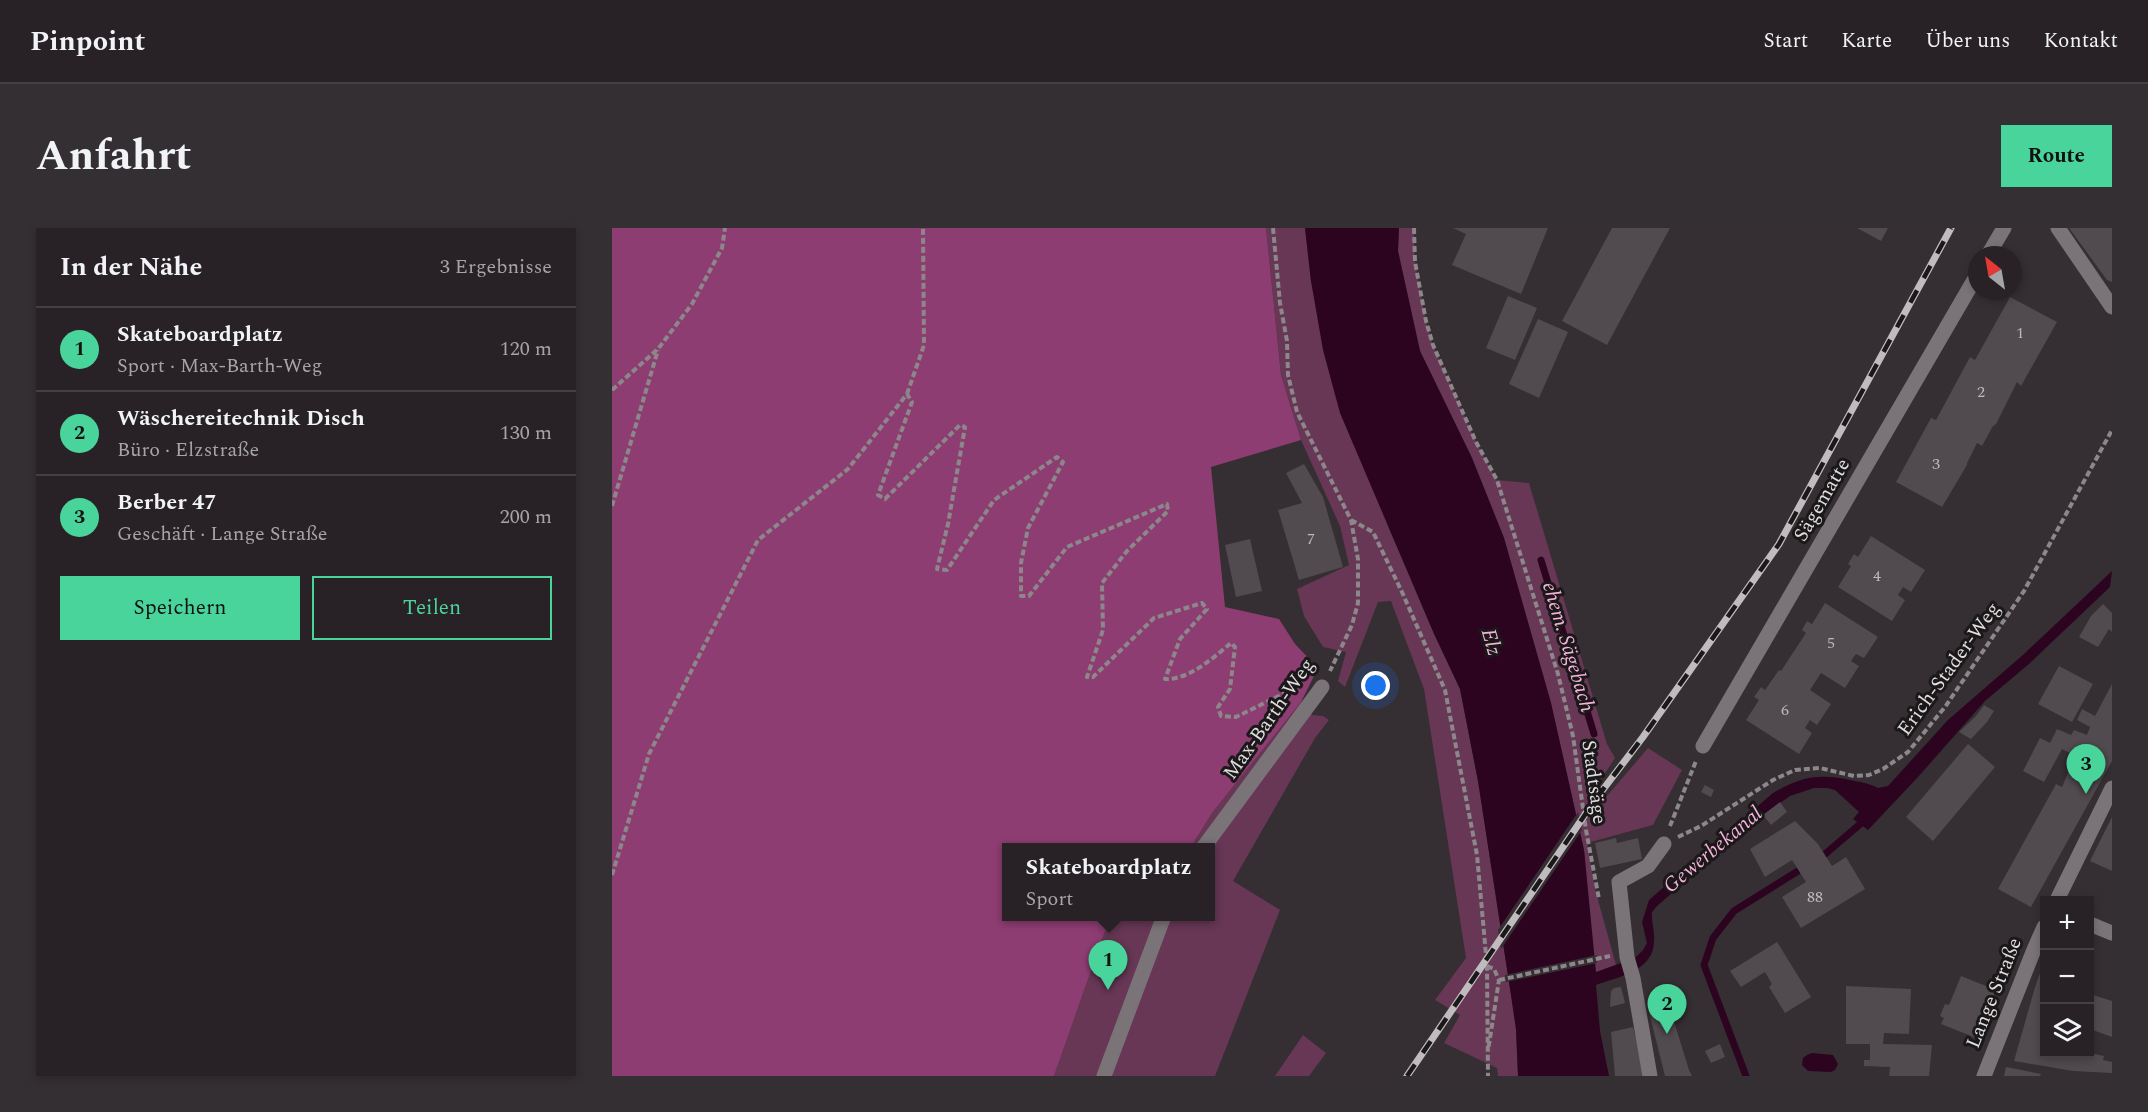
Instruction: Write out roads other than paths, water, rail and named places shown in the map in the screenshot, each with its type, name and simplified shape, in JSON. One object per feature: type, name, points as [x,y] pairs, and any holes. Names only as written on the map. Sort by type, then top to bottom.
[{"type":"street","points":[[1993,246],[2004,228]]},
{"type":"street","points":[[2058,228],[2112,307]]},
{"type":"street","name":"Sägematte","points":[[1703,746],[1968,290]]},
{"type":"street","name":"Max-Barth-Weg","points":[[1207,843],[1322,687]]},
{"type":"street","points":[[2059,896],[2112,788]]},
{"type":"street","points":[[1650,1076],[1630,966],[1618,882],[1648,866],[1664,844]]},
{"type":"street","points":[[1104,1076],[1162,921]]},
{"type":"street","points":[[2094,926],[2112,933]]},
{"type":"street","name":"Lange Straße","points":[[1984,1076],[2040,936]]},
{"type":"water","name":"Elz","points":[[1305,228],[1399,228],[1398,251],[1420,351],[1472,458],[1504,538],[1551,703],[1584,850],[1596,972],[1635,958],[1643,950],[1647,943],[1642,922],[1649,900],[1773,793],[1792,783],[1819,777],[1857,781],[1878,788],[1888,786],[1948,720],[2024,654],[2112,571],[2110,587],[2030,663],[1985,701],[1868,830],[1853,819],[1859,812],[1835,790],[1814,788],[1790,796],[1763,815],[1657,906],[1652,912],[1654,941],[1648,959],[1633,971],[1596,985],[1600,1031],[1609,1076],[1518,1076],[1516,1029],[1511,995],[1478,781],[1460,689],[1434,634],[1340,413],[1323,350],[1311,281]]},
{"type":"water","points":[[1812,1053],[1833,1055],[1838,1064],[1835,1070],[1831,1072],[1808,1071],[1802,1065],[1803,1058]]},
{"type":"waterway","name":"ehem. Sägebach","points":[[1541,560],[1594,734]]},
{"type":"waterway","name":"Gewerbekanal","points":[[1824,855],[1866,819]]},
{"type":"waterway","name":"Gewerbekanal","points":[[1746,1076],[1704,965],[1713,938],[1734,911],[1798,871]]},
{"type":"railway","points":[[1407,1076],[1595,800],[1643,737],[1779,544],[1951,228]]},
{"type":"place","name":"Berber 47","points":[[2086,794]]},
{"type":"place","name":"Skateboardplatz","points":[[1108,990]]},
{"type":"place","name":"Wäschereitechnik Disch","points":[[1667,1034]]}]
